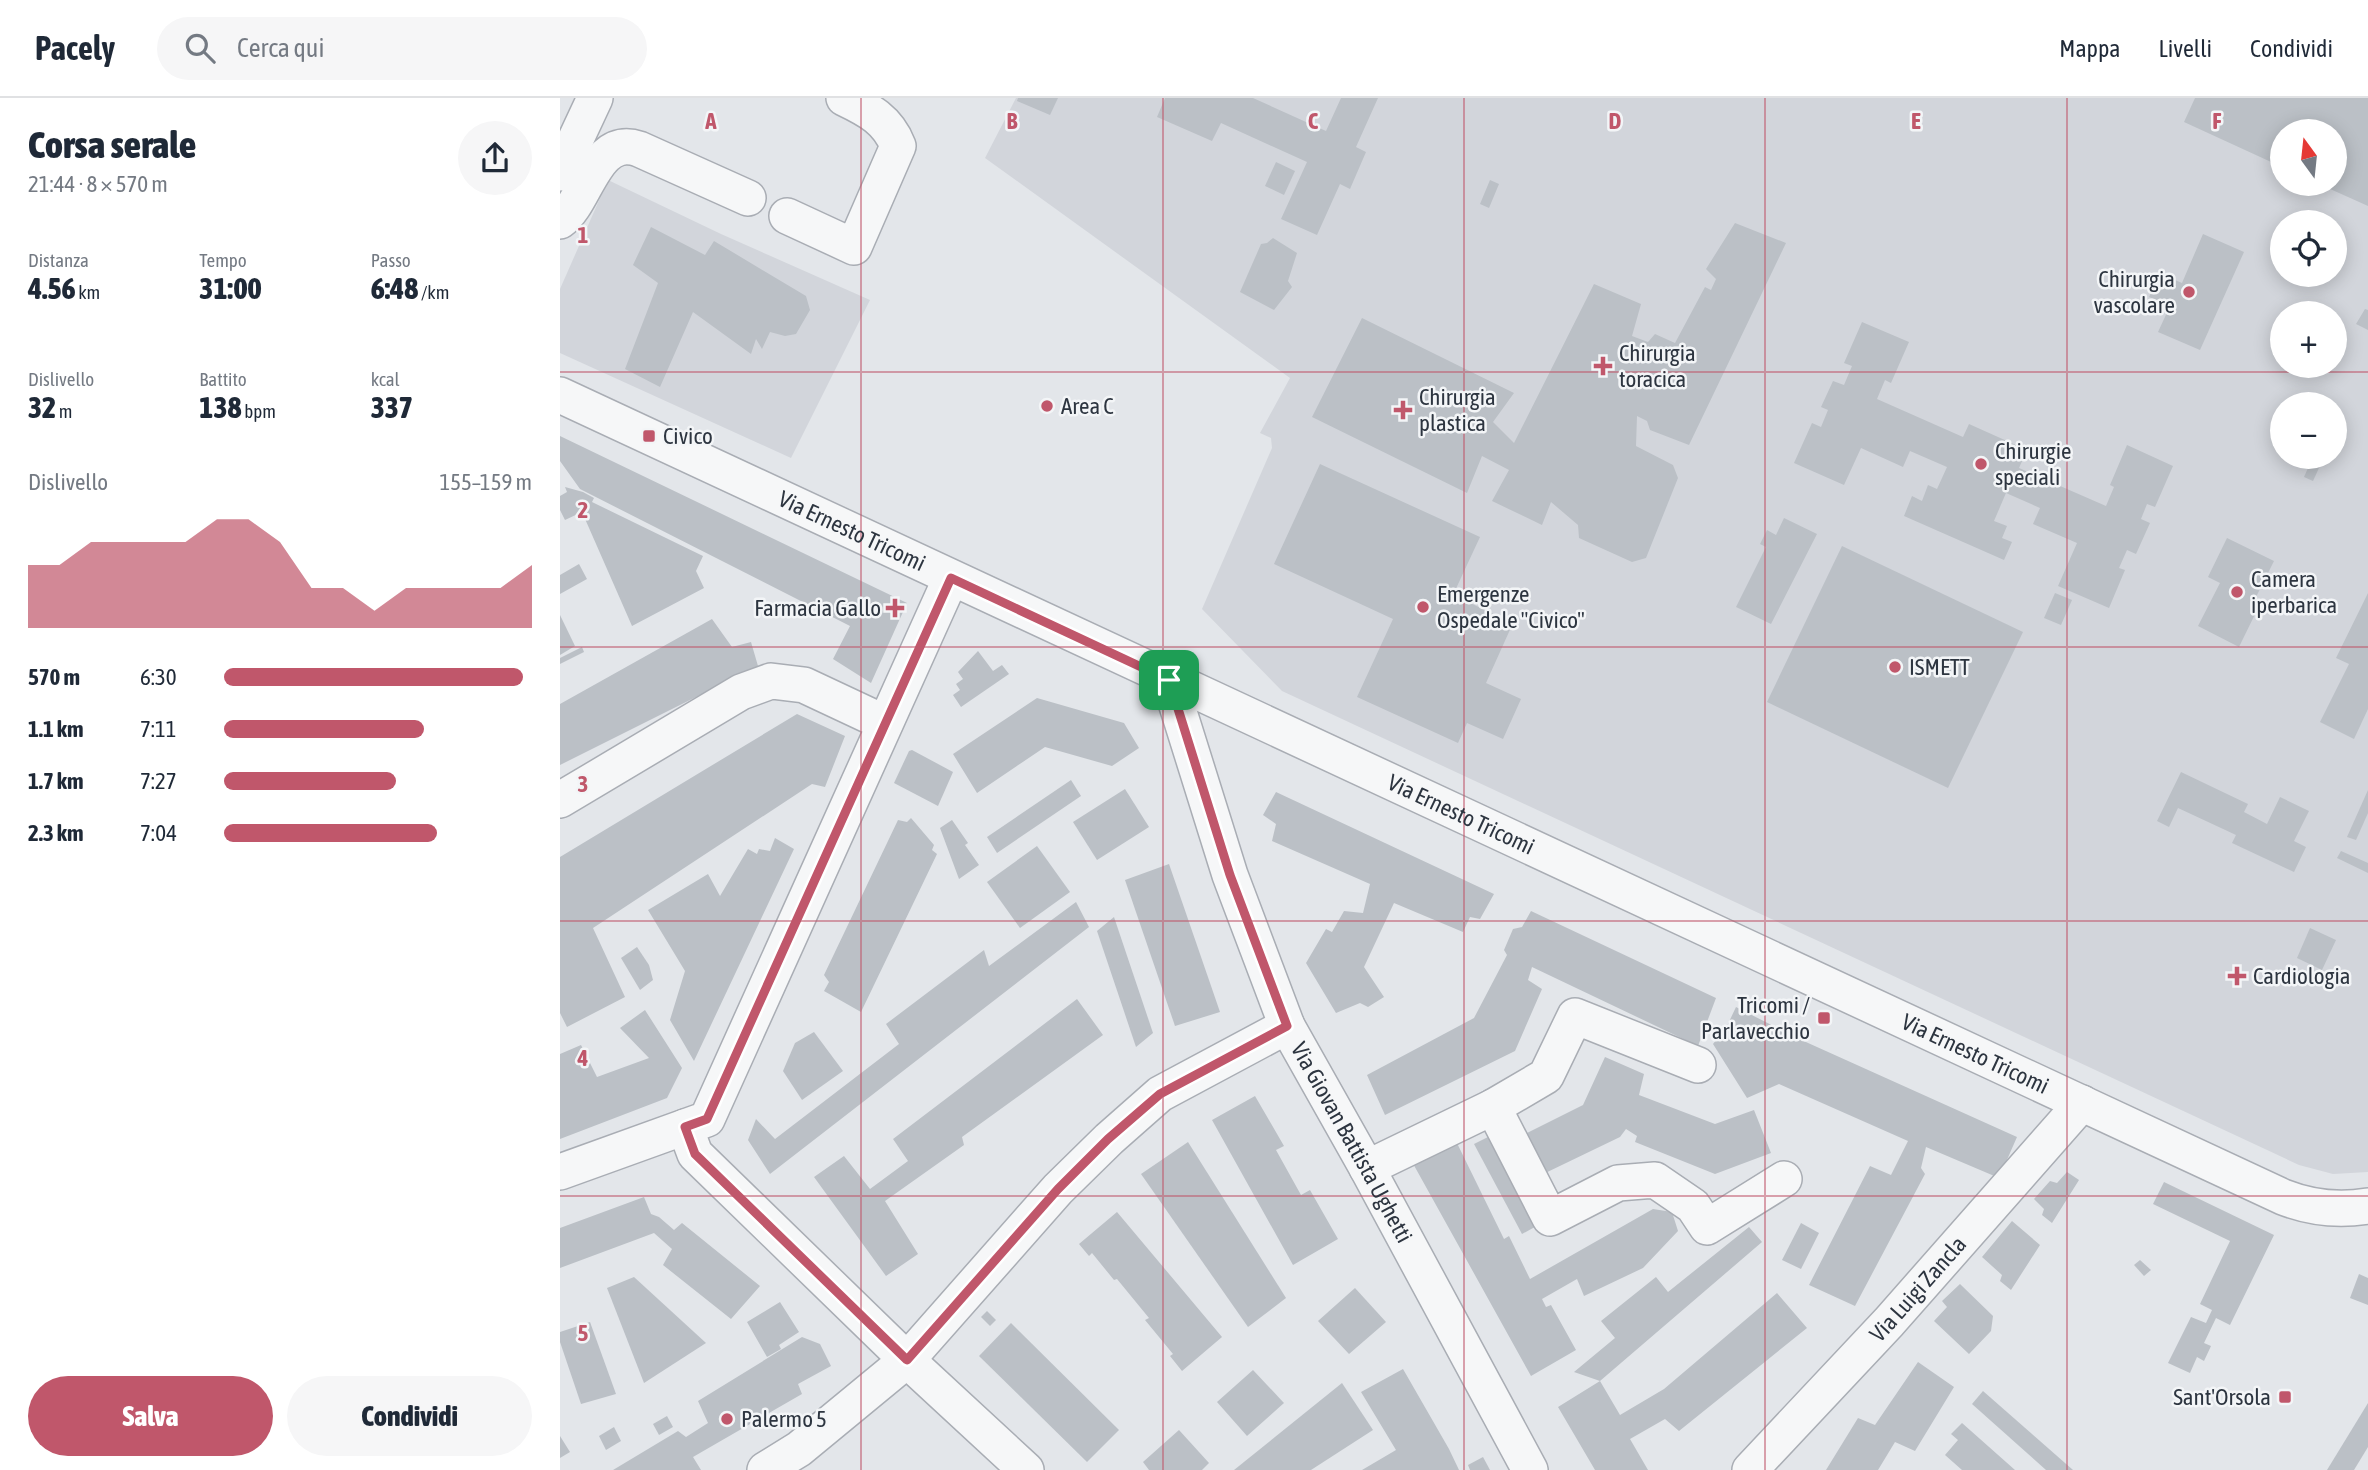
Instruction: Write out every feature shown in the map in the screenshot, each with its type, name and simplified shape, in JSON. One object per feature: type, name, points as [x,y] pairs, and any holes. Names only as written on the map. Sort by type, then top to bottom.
[{"type":"street","points":[[787,216],[854,247],[898,146],[892,131],[879,118],[844,98]]},
{"type":"street","points":[[560,173],[604,99]]},
{"type":"street","points":[[560,221],[572,212],[600,161],[611,152],[624,147],[639,149],[748,198]]},
{"type":"street","name":"Via Ernesto Tricomi","points":[[560,395],[2302,1205],[2345,1209],[2368,1206]]},
{"type":"street","points":[[560,1172],[707,1119],[951,578]]},
{"type":"street","name":"Via Giovan Battista Ughetti","points":[[1169,680],[1230,875],[1287,1026],[1530,1470]]},
{"type":"street","points":[[560,800],[741,692],[771,681],[804,685],[885,723]]},
{"type":"street","points":[[1367,1168],[1493,1107],[1546,1076],[1575,1016],[1698,1065]]},
{"type":"street","points":[[765,1470],[799,1449],[907,1360],[1058,1189],[1108,1139],[1160,1094],[1287,1026]]},
{"type":"street","name":"Via Luigi Zancla","points":[[1750,1470],[1889,1322],[2082,1103]]},
{"type":"street","points":[[1493,1107],[1550,1218],[1618,1183],[1655,1180],[1693,1206],[1707,1227],[1784,1179]]},
{"type":"street","points":[[685,1127],[695,1154],[907,1360],[1026,1470]]},
{"type":"shaded area","points":[[1016,98],[2368,98],[2368,1172],[2333,1174],[2299,1165],[1282,691],[1202,609],[1272,448],[1271,438],[1260,433],[1290,378],[985,158]]},
{"type":"shaded area","points":[[608,180],[870,300],[791,458],[560,353],[560,289]]},
{"type":"building","points":[[1018,98],[1058,98],[1050,115],[1017,101]]},
{"type":"building","points":[[1165,98],[1253,98],[1326,131],[1341,98],[1378,98],[1356,147],[1366,152],[1350,189],[1340,184],[1317,235],[1281,219],[1307,162],[1221,123],[1212,141],[1157,117]]},
{"type":"building","points":[[2195,98],[2368,98],[2368,206],[2346,196],[2347,119],[2270,119],[2270,161],[2184,122]]},
{"type":"building","points":[[1276,162],[1295,171],[1284,195],[1265,186]]},
{"type":"building","points":[[1490,180],[1499,184],[1489,208],[1480,204]]},
{"type":"building","points":[[1735,223],[1786,243],[1689,445],[1650,430],[1647,421],[1637,416],[1636,446],[1673,465],[1678,478],[1646,558],[1632,562],[1579,538],[1578,525],[1551,502],[1542,525],[1492,501],[1509,470],[1482,456],[1467,493],[1312,417],[1362,318],[1514,393],[1493,422],[1514,443],[1594,284],[1641,304],[1632,336],[1648,342],[1655,334],[1675,343],[1705,287],[1711,290],[1716,279],[1706,269]]},
{"type":"building","points":[[651,227],[705,255],[714,241],[806,296],[810,310],[796,334],[785,336],[770,332],[762,349],[756,339],[751,354],[693,312],[660,387],[625,369],[658,283],[633,265]]},
{"type":"building","name":"Chirurgia vascolare","points":[[2203,234],[2244,252],[2200,350],[2158,332],[2170,306],[2149,297],[2156,283],[2164,287],[2168,277],[2182,283]]},
{"type":"building","points":[[1273,238],[1297,253],[1288,281],[1292,287],[1274,310],[1240,292],[1261,244]]},
{"type":"building","points":[[2365,309],[2368,310],[2368,330],[2356,324]]},
{"type":"building","name":"Chirurgie speciali","points":[[1862,322],[1909,342],[1891,383],[1885,380],[1877,399],[1963,437],[1969,424],[2027,450],[2019,468],[2106,506],[2114,487],[2110,485],[2127,445],[2173,466],[2155,507],[2147,504],[2141,519],[2150,523],[2136,554],[2127,550],[2119,568],[2125,570],[2109,608],[2058,586],[2077,543],[2033,524],[2040,508],[2006,493],[1994,521],[2007,526],[2002,538],[2012,542],[2004,560],[1904,516],[1912,496],[1922,501],[1928,485],[1937,489],[1947,467],[1910,451],[1903,467],[1861,448],[1844,485],[1794,463],[1812,423],[1821,427],[1828,410],[1821,407],[1833,381],[1844,385],[1852,366],[1844,363]]},
{"type":"building","points":[[560,436],[907,603],[871,683],[833,659],[850,626],[580,489],[560,461]]},
{"type":"building","name":"Emergenze Ospedale \"Civico\"","points":[[1320,464],[1480,537],[1453,595],[1513,623],[1486,683],[1521,699],[1503,739],[1467,723],[1458,743],[1357,697],[1393,619],[1274,564]]},
{"type":"building","points":[[2308,469],[2318,469],[2313,481],[2304,477]]},
{"type":"building","points":[[565,487],[583,492],[594,498],[592,502],[703,556],[696,571],[704,588],[632,626],[582,512],[565,520],[560,510],[560,496],[567,492]]},
{"type":"building","points":[[1784,518],[1817,534],[1771,624],[1736,607],[1766,547],[1760,544],[1767,530],[1776,535]]},
{"type":"building","name":"Camera iperbarica","points":[[2227,538],[2274,561],[2254,601],[2260,604],[2239,647],[2198,626],[2220,583],[2208,577]]},
{"type":"building","name":"ISMETT","points":[[1842,546],[2023,632],[1948,788],[1767,702]]},
{"type":"building","points":[[579,564],[587,579],[560,594],[560,575]]},
{"type":"building","points":[[2055,593],[2072,600],[2061,625],[2044,618]]},
{"type":"building","points":[[2368,593],[2368,709],[2354,739],[2320,722],[2349,664],[2336,658]]},
{"type":"building","points":[[560,615],[575,646],[560,655]]},
{"type":"building","points":[[712,619],[732,647],[751,642],[758,666],[560,765],[560,704]]},
{"type":"building","points":[[582,647],[584,652],[560,664],[560,658]]},
{"type":"building","points":[[978,651],[993,671],[1002,665],[1009,674],[961,707],[953,695],[960,690],[956,684],[963,679],[958,672]]},
{"type":"building","points":[[1037,698],[1124,723],[1139,748],[1112,766],[1045,747],[977,793],[953,754]]},
{"type":"building","points":[[797,714],[845,736],[825,787],[812,784],[593,928],[625,997],[567,1027],[560,1013],[560,857]]},
{"type":"building","points":[[912,750],[953,772],[938,806],[894,783],[909,751]]},
{"type":"building","points":[[2181,772],[2248,804],[2244,812],[2267,824],[2280,797],[2309,811],[2294,841],[2306,847],[2294,872],[2232,843],[2236,835],[2178,808],[2169,827],[2157,821]]},
{"type":"building","points":[[1071,780],[1081,796],[997,853],[987,837]]},
{"type":"building","points":[[1125,789],[1149,827],[1097,860],[1073,822]]},
{"type":"building","points":[[2368,790],[2368,813],[2356,840],[2347,837]]},
{"type":"building","points":[[1276,792],[1494,894],[1480,919],[1470,917],[1463,932],[1394,903],[1364,967],[1384,997],[1368,1007],[1360,1003],[1336,1013],[1306,963],[1326,929],[1332,932],[1344,911],[1363,913],[1370,884],[1272,841],[1276,824],[1263,815]]},
{"type":"building","points":[[911,818],[934,845],[932,850],[937,854],[861,1012],[824,991],[829,982],[824,975],[898,820],[907,822]]},
{"type":"building","points":[[952,820],[979,865],[959,879],[940,828]]},
{"type":"building","points":[[775,838],[794,849],[694,1061],[670,1020],[685,971],[648,910],[708,874],[720,896],[748,849],[757,854],[759,849],[770,851]]},
{"type":"building","points":[[1037,846],[1070,892],[1020,928],[987,882]]},
{"type":"building","points":[[2341,851],[2368,863],[2368,873],[2337,858]]},
{"type":"building","points":[[1169,864],[1220,1012],[1175,1026],[1125,880]]},
{"type":"building","points":[[1076,902],[1089,927],[770,1174],[748,1140],[756,1119],[775,1139],[899,1044],[886,1024],[984,950],[989,966]]},
{"type":"building","points":[[1531,911],[1716,998],[1698,1046],[1532,967],[1528,980],[1542,989],[1515,1051],[1385,1115],[1367,1075],[1474,1018],[1507,955],[1504,950],[1513,929],[1522,927]]},
{"type":"building","points":[[1114,917],[1153,1033],[1136,1047],[1097,931]]},
{"type":"building","points":[[2310,928],[2336,940],[2322,970],[2297,958]]},
{"type":"building","points":[[637,947],[649,965],[653,980],[640,990],[621,958]]},
{"type":"building","points":[[1077,999],[1103,1035],[962,1137],[964,1145],[885,1201],[918,1254],[886,1276],[814,1177],[844,1156],[870,1189],[908,1161],[893,1139]]},
{"type":"building","points":[[1736,1007],[1797,1038],[2017,1137],[1999,1178],[1926,1147],[1921,1168],[1925,1174],[1855,1306],[1809,1285],[1870,1166],[1891,1175],[1908,1141],[1779,1084],[1747,1098],[1713,1044],[1727,1026]]},
{"type":"building","points":[[645,1010],[682,1068],[667,1098],[560,1139],[560,1054],[581,1045],[597,1077],[649,1058],[620,1028]]},
{"type":"building","points":[[814,1032],[843,1071],[802,1100],[783,1071],[795,1043]]},
{"type":"building","points":[[1605,1057],[1644,1074],[1639,1095],[1715,1124],[1754,1110],[1771,1153],[1715,1174],[1635,1142],[1637,1136],[1626,1129],[1620,1137],[1537,1177],[1515,1139],[1583,1105]]},
{"type":"building","points":[[1255,1096],[1284,1146],[1276,1150],[1301,1195],[1310,1190],[1338,1239],[1293,1265],[1212,1120]]},
{"type":"building","points":[[1494,1134],[1542,1223],[1522,1234],[1474,1144]]},
{"type":"building","points":[[1454,1137],[1504,1239],[1509,1236],[1530,1279],[1653,1209],[1672,1212],[1678,1231],[1643,1268],[1584,1296],[1577,1279],[1542,1299],[1546,1307],[1551,1305],[1576,1350],[1531,1376],[1411,1160]]},
{"type":"building","points":[[1188,1142],[1286,1298],[1248,1327],[1141,1174]]},
{"type":"building","points":[[2067,1172],[2079,1180],[2052,1223],[2042,1215],[2044,1209],[2034,1199],[2050,1181],[2057,1183]]},
{"type":"building","points":[[2164,1182],[2274,1235],[2230,1325],[2216,1318],[2204,1343],[2211,1346],[2204,1361],[2197,1357],[2190,1373],[2168,1363],[2191,1317],[2206,1323],[2212,1310],[2200,1304],[2230,1241],[2153,1204]]},
{"type":"building","points":[[644,1197],[651,1214],[659,1217],[674,1230],[682,1223],[760,1286],[731,1319],[663,1265],[672,1249],[654,1233],[560,1268],[560,1228]]},
{"type":"building","points":[[1117,1212],[1222,1337],[1182,1371],[1170,1356],[1173,1354],[1145,1320],[1149,1318],[1117,1279],[1114,1280],[1092,1253],[1089,1256],[1079,1244]]},
{"type":"building","points":[[2012,1221],[2040,1245],[2011,1290],[2000,1281],[2002,1275],[1982,1257]]},
{"type":"building","points":[[1801,1223],[1819,1233],[1801,1269],[1782,1260]]},
{"type":"building","points":[[1749,1227],[1762,1242],[1600,1381],[1574,1372],[1615,1338],[1601,1321],[1656,1277],[1668,1292]]},
{"type":"building","points":[[2140,1260],[2151,1270],[2144,1276],[2134,1265]]},
{"type":"building","points":[[2359,1274],[2368,1278],[2368,1305],[2350,1298]]},
{"type":"building","points":[[634,1277],[706,1343],[644,1383],[607,1288]]},
{"type":"building","points":[[1960,1284],[1993,1316],[1991,1331],[1969,1354],[1934,1321],[1947,1307],[1942,1301]]},
{"type":"building","points":[[1355,1288],[1386,1322],[1349,1354],[1318,1321]]},
{"type":"building","points":[[1777,1293],[1807,1328],[1679,1431],[1665,1419],[1630,1439],[1648,1470],[1595,1470],[1558,1407],[1600,1381],[1620,1415],[1664,1389]]},
{"type":"building","points":[[780,1302],[799,1332],[779,1345],[781,1349],[767,1357],[747,1322]]},
{"type":"building","points":[[987,1311],[996,1320],[990,1326],[981,1317]]},
{"type":"building","points":[[590,1322],[616,1394],[581,1404],[560,1342],[560,1332]]},
{"type":"building","points":[[1011,1323],[1119,1430],[1087,1462],[979,1356]]},
{"type":"building","points":[[802,1337],[820,1344],[831,1366],[798,1384],[802,1394],[693,1457],[701,1470],[613,1470],[678,1431],[686,1437],[708,1423],[698,1401]]},
{"type":"building","points":[[1918,1362],[1954,1387],[1915,1451],[1895,1442],[1878,1470],[1826,1470],[1858,1418],[1875,1425]]},
{"type":"building","points":[[1403,1369],[1459,1470],[1362,1470],[1396,1450],[1361,1392]]},
{"type":"building","points":[[1253,1370],[1284,1403],[1247,1436],[1217,1402]]},
{"type":"building","points":[[1342,1383],[1373,1430],[1311,1470],[1234,1470]]},
{"type":"building","points":[[1983,1391],[2073,1470],[2046,1470],[1972,1404]]},
{"type":"building","points":[[2368,1403],[2368,1447],[2354,1470],[2327,1470]]},
{"type":"building","points":[[667,1416],[673,1427],[659,1435],[653,1424]]},
{"type":"building","points":[[1962,1423],[2015,1470],[1962,1470],[1945,1455],[1958,1440],[1951,1434]]},
{"type":"building","points":[[614,1427],[621,1441],[606,1450],[599,1436]]},
{"type":"building","points":[[1179,1430],[1209,1463],[1202,1470],[1149,1470],[1143,1462]]},
{"type":"building","points":[[560,1436],[570,1452],[560,1458]]},
{"type":"building","points":[[1483,1457],[1490,1470],[1470,1470],[1468,1465]]},
{"type":"place","name":"Chirurgia vascolare","points":[[2189,292]]},
{"type":"place","name":"Chirurgia toracica","points":[[1603,366]]},
{"type":"place","name":"Area C","points":[[1047,406]]},
{"type":"place","name":"Chirurgia plastica","points":[[1403,410]]},
{"type":"place","name":"Civico","points":[[649,436]]},
{"type":"place","name":"Chirurgie speciali","points":[[1981,464]]},
{"type":"place","name":"Camera iperbarica","points":[[2237,592]]},
{"type":"place","name":"Emergenze Ospedale \"Civico\"","points":[[1423,607]]},
{"type":"place","name":"Farmacia Gallo","points":[[895,608]]},
{"type":"place","name":"ISMETT","points":[[1895,667]]},
{"type":"place","name":"Cardiologia","points":[[2237,976]]},
{"type":"place","name":"Tricomi / Parlavecchio","points":[[1824,1018]]},
{"type":"place","name":"Sant'Orsola","points":[[2285,1397]]},
{"type":"place","name":"Palermo 5","points":[[727,1419]]},
{"type":"route","points":[[951,578],[1169,680],[1230,875],[1287,1026],[1160,1094],[1108,1139],[1058,1189],[907,1360],[695,1154],[685,1127],[707,1119],[951,578]]}]
